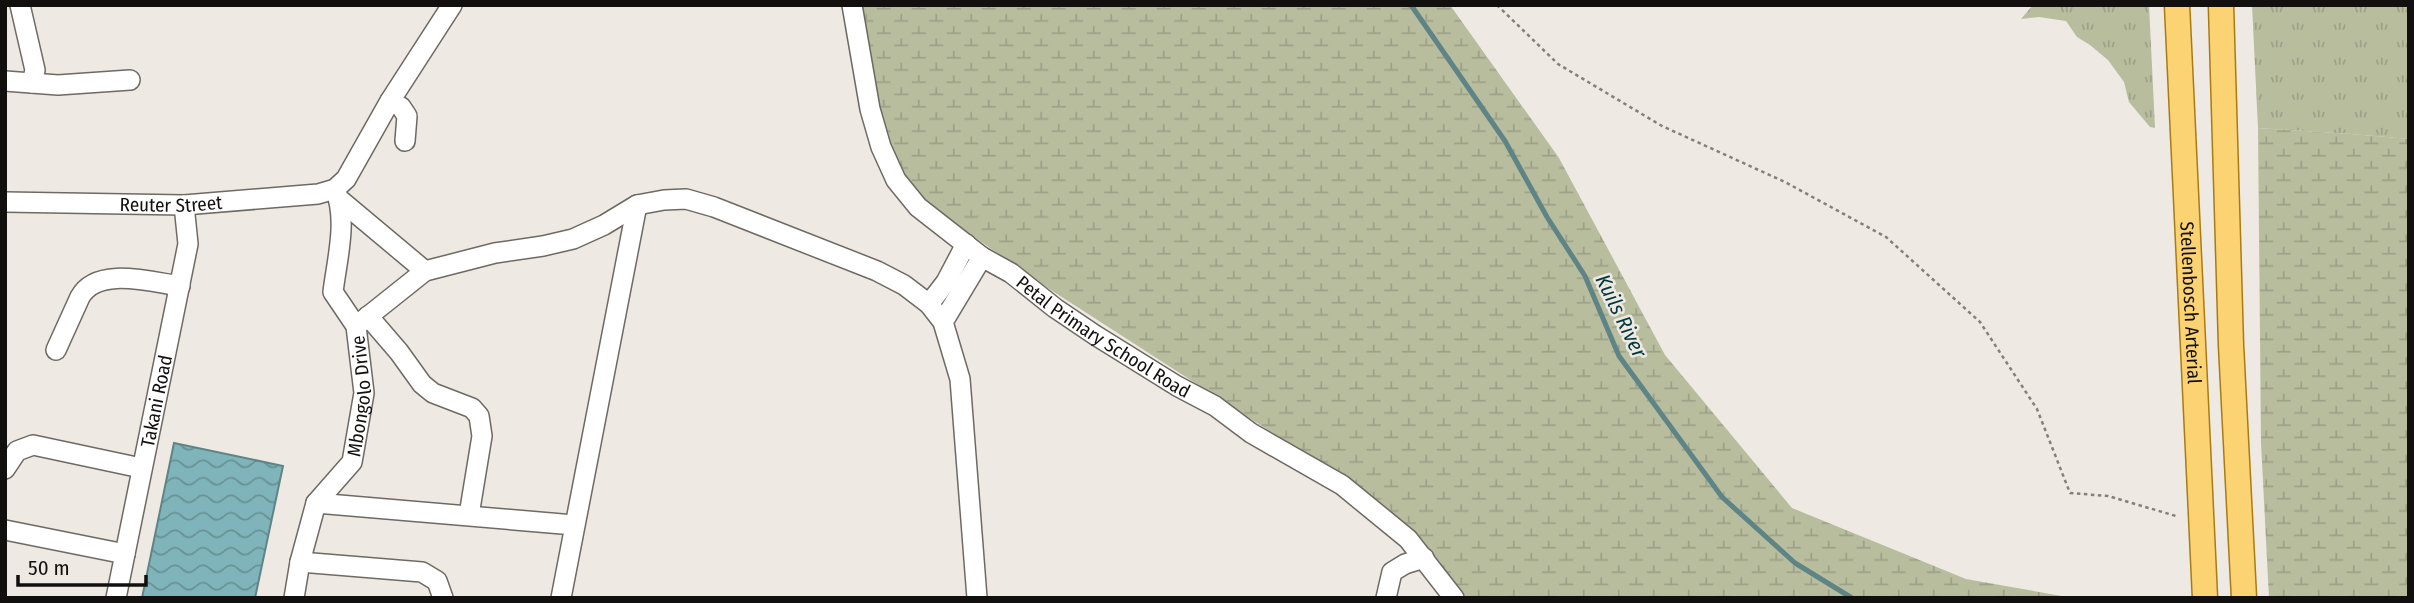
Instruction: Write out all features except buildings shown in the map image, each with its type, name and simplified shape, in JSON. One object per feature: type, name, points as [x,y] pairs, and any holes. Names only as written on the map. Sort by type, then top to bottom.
[{"type":"main road","name":"Stellenbosch Arterial","points":[[2177,5],[2205,598]]},
{"type":"main road","name":"Stellenbosch Arterial","points":[[2221,5],[2231,345],[2244,598]]},
{"type":"street","points":[[20,5],[35,70],[32,83]]},
{"type":"street","points":[[425,271],[337,194],[390,101],[452,5]]},
{"type":"street","name":"Petal Primary School Road","points":[[852,5],[870,109],[887,164],[918,207],[982,257],[1011,273],[1055,309],[1144,366],[1215,406],[1251,433],[1342,485],[1408,539],[1454,598]]},
{"type":"street","points":[[5,81],[58,85],[130,80]]},
{"type":"street","points":[[390,101],[401,107],[407,116],[405,141]]},
{"type":"street","name":"Reuter Street","points":[[5,202],[184,205],[337,194]]},
{"type":"street","name":"Mbongolo Drive","points":[[294,598],[300,562],[316,503],[352,462],[364,393],[362,321],[333,292],[341,233],[337,194]]},
{"type":"street","points":[[469,515],[482,436],[480,416],[472,408],[433,393],[422,384],[399,352],[362,321],[425,271],[495,253],[543,247],[573,239],[604,225],[637,205],[686,199],[714,207],[877,271],[904,285],[929,304],[943,322],[960,379],[977,598]]},
{"type":"street","name":"Takani Road","points":[[116,598],[188,244],[184,205]]},
{"type":"street","points":[[561,598],[637,205]]},
{"type":"street","points":[[929,304],[946,282],[966,244]]},
{"type":"street","points":[[943,322],[982,257]]},
{"type":"street","points":[[56,350],[83,291],[94,282],[129,278],[180,286]]},
{"type":"street","points":[[5,469],[16,451],[33,445],[141,468]]},
{"type":"street","points":[[316,503],[574,525]]},
{"type":"street","points":[[5,530],[125,554]]},
{"type":"street","points":[[1386,598],[1392,572],[1405,564],[1424,558]]},
{"type":"street","points":[[300,562],[422,572],[437,581],[443,598]]},
{"type":"path","points":[[1497,5],[1558,64],[1662,126],[1785,182],[1886,237],[1980,322],[2037,409],[2070,493],[2108,496],[2176,516]]},
{"type":"green space","points":[[862,5],[1450,5],[1559,158],[1665,355],[1792,508],[1966,579],[2073,598],[1459,598],[1344,479],[1040,283],[933,208],[910,186],[892,156],[882,118]]},
{"type":"green space","points":[[2033,5],[2149,5],[2155,128],[2150,127],[2129,102],[2124,82],[2108,60],[2077,37],[2066,21],[2039,17],[2021,19]]},
{"type":"green space","points":[[2252,5],[2409,5],[2409,139],[2258,128]]},
{"type":"green space","points":[[2258,128],[2409,139],[2409,598],[2269,598],[2261,443]]},
{"type":"water","points":[[174,443],[283,466],[255,598],[142,598]]},
{"type":"waterway","name":"Kuils River","points":[[1411,5],[1505,141],[1547,217],[1585,276],[1619,356],[1722,497],[1795,563],[1852,598]]}]
